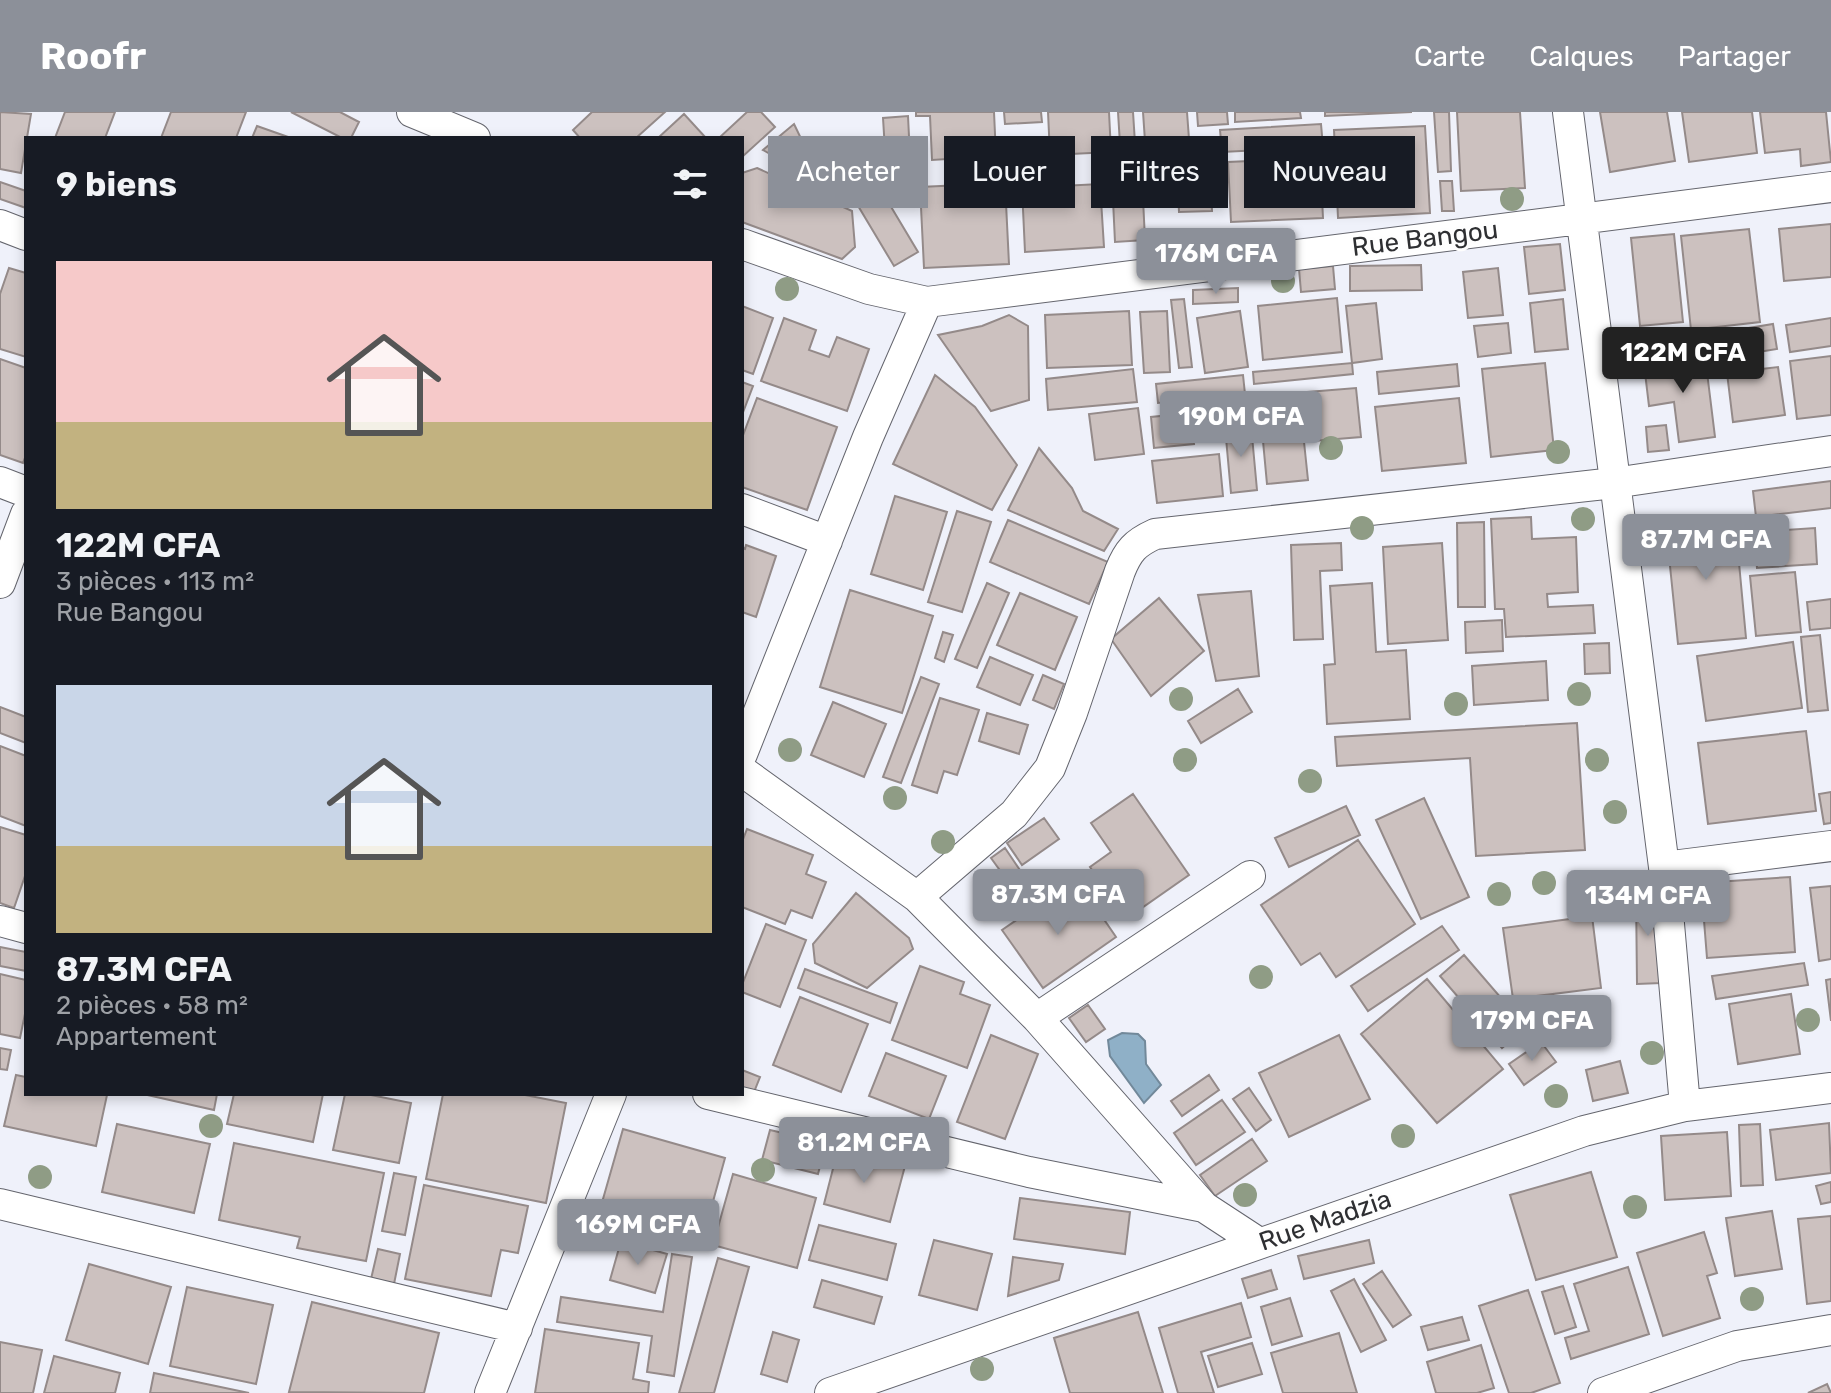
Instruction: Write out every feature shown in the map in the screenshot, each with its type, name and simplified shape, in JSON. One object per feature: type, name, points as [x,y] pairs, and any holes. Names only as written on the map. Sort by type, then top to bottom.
[{"type":"street","points":[[412,112],[470,136]]},
{"type":"street","points":[[1568,112],[1664,867],[1685,1106]]},
{"type":"street","name":"Rue Bangou","points":[[744,245],[869,289],[927,302],[1831,187]]},
{"type":"street","points":[[0,225],[24,234]]},
{"type":"street","points":[[744,749],[868,437],[927,302]]},
{"type":"street","points":[[917,897],[1014,814],[1050,768],[1120,571],[1128,552],[1138,541],[1155,534],[1614,483],[1831,451]]},
{"type":"street","points":[[0,482],[24,491]]},
{"type":"street","points":[[744,510],[827,541]]},
{"type":"street","points":[[0,583],[24,519]]},
{"type":"street","points":[[744,772],[917,897],[1037,1018],[1204,1207],[1259,1243]]},
{"type":"street","points":[[1664,867],[1831,846]]},
{"type":"street","points":[[1037,1018],[1250,876]]},
{"type":"street","points":[[0,921],[24,927]]},
{"type":"street","name":"Rue Madzia","points":[[830,1393],[1584,1131],[1685,1106],[1831,1088]]},
{"type":"street","points":[[490,1393],[610,1096]]},
{"type":"street","points":[[716,1096],[1029,1172],[1204,1207]]},
{"type":"street","points":[[0,1204],[517,1328]]},
{"type":"street","points":[[1603,1393],[1737,1346],[1831,1330]]},
{"type":"water","points":[[1122,1033],[1138,1034],[1145,1041],[1146,1064],[1161,1085],[1144,1103],[1110,1056],[1108,1040]]},
{"type":"building","points":[[0,112],[31,114],[27,136],[24,136],[21,173],[0,169]]},
{"type":"building","points":[[65,112],[115,112],[106,136],[56,136]]},
{"type":"building","points":[[171,112],[246,112],[237,136],[162,136]]},
{"type":"building","points":[[291,112],[340,112],[359,122],[352,136],[338,136]]},
{"type":"building","points":[[592,112],[665,112],[638,136],[578,136],[573,130]]},
{"type":"building","points":[[747,112],[761,112],[775,127],[744,155],[744,136],[721,136]]},
{"type":"building","points":[[916,112],[994,112],[995,136],[944,136],[944,159],[932,160],[930,116],[916,116]]},
{"type":"building","points":[[1004,112],[1041,112],[1042,122],[1005,124]]},
{"type":"building","points":[[1048,112],[1109,112],[1110,136],[1091,136],[1091,153],[1075,154],[1075,136],[1049,136]]},
{"type":"building","points":[[1118,112],[1133,112],[1135,136],[1120,136]]},
{"type":"building","points":[[1143,112],[1187,112],[1189,136],[1145,136]]},
{"type":"building","points":[[1197,112],[1227,112],[1228,124],[1198,126]]},
{"type":"building","points":[[1235,112],[1300,112],[1301,118],[1235,122]]},
{"type":"building","points":[[1325,112],[1412,112],[1325,116]]},
{"type":"building","points":[[1434,112],[1449,112],[1451,171],[1438,172]]},
{"type":"building","points":[[1457,112],[1520,112],[1525,188],[1461,191]]},
{"type":"building","points":[[1600,112],[1667,112],[1675,161],[1610,172]]},
{"type":"building","points":[[1682,112],[1752,112],[1757,153],[1689,162]]},
{"type":"building","points":[[1760,112],[1826,112],[1831,162],[1801,166],[1800,149],[1765,153]]},
{"type":"building","points":[[684,114],[704,136],[660,136]]},
{"type":"building","points":[[908,116],[909,136],[884,136],[883,118]]},
{"type":"building","points":[[794,124],[800,136],[780,136]]},
{"type":"building","points":[[1321,124],[1322,136],[1244,136],[1244,151],[1228,152],[1228,136],[1221,136],[1220,130]]},
{"type":"building","points":[[257,126],[285,136],[253,136]]},
{"type":"building","points":[[1425,126],[1430,213],[1338,218],[1338,208],[1415,208],[1415,136],[1334,136],[1334,130]]},
{"type":"building","points":[[1244,161],[1244,208],[1322,208],[1323,218],[1231,222],[1228,162]]},
{"type":"building","points":[[757,168],[768,173],[768,208],[845,208],[852,211],[855,247],[842,259],[744,223],[744,172]]},
{"type":"building","points":[[1440,181],[1452,181],[1454,211],[1442,211]]},
{"type":"building","points":[[0,182],[24,190],[24,207],[0,199]]},
{"type":"building","points":[[1091,184],[1091,208],[1102,208],[1104,247],[1025,252],[1023,208],[1075,208],[1075,185]]},
{"type":"building","points":[[944,186],[944,208],[1006,208],[1009,264],[924,268],[921,208],[928,208],[928,187]]},
{"type":"building","points":[[859,208],[892,208],[918,252],[894,266]]},
{"type":"building","points":[[1113,208],[1143,208],[1145,240],[1115,242]]},
{"type":"building","points":[[1179,208],[1212,208],[1212,211],[1179,212]]},
{"type":"building","points":[[1831,224],[1831,277],[1784,281],[1779,229]]},
{"type":"building","points":[[1749,229],[1760,322],[1691,330],[1681,236]]},
{"type":"building","points":[[1674,234],[1683,322],[1640,326],[1631,238]]},
{"type":"building","points":[[1560,244],[1565,290],[1529,294],[1524,247]]},
{"type":"building","points":[[1421,265],[1422,290],[1350,291],[1350,266]]},
{"type":"building","points":[[1333,266],[1335,289],[1301,292],[1299,269]]},
{"type":"building","points":[[9,268],[24,272],[24,356],[0,349],[0,294]]},
{"type":"building","points":[[1498,268],[1503,315],[1468,318],[1463,272]]},
{"type":"building","points":[[1238,288],[1238,302],[1193,304],[1193,290]]},
{"type":"building","points":[[1337,298],[1342,352],[1263,360],[1258,306]]},
{"type":"building","points":[[1184,299],[1192,367],[1179,368],[1171,300]]},
{"type":"building","points":[[1563,299],[1568,349],[1535,352],[1530,303]]},
{"type":"building","points":[[1376,303],[1382,359],[1352,363],[1346,306]]},
{"type":"building","points":[[744,307],[773,318],[753,374],[744,371]]},
{"type":"building","points":[[1129,311],[1132,365],[1047,368],[1045,315]]},
{"type":"building","points":[[1167,311],[1170,372],[1144,373],[1140,312]]},
{"type":"building","points":[[1240,311],[1248,367],[1205,373],[1197,318]]},
{"type":"building","points":[[1009,315],[1028,326],[1029,400],[991,411],[938,335],[982,326]]},
{"type":"building","points":[[784,318],[816,330],[809,350],[829,357],[837,337],[869,349],[847,411],[761,381]]},
{"type":"building","points":[[1831,318],[1831,346],[1790,352],[1786,325]]},
{"type":"building","points":[[1508,323],[1511,353],[1478,357],[1474,326]]},
{"type":"building","points":[[1773,324],[1777,349],[1734,356],[1730,331]]},
{"type":"building","points":[[1722,330],[1730,366],[1714,369],[1709,346],[1686,351],[1683,338]]},
{"type":"building","points":[[1671,333],[1675,352],[1638,358],[1635,340]]},
{"type":"building","points":[[1705,356],[1715,437],[1679,442],[1674,402],[1649,406],[1644,364]]},
{"type":"building","points":[[1831,356],[1831,415],[1797,419],[1790,361]]},
{"type":"building","points":[[0,359],[24,367],[24,460],[23,463],[0,455]]},
{"type":"building","points":[[1352,363],[1353,374],[1254,384],[1253,372]]},
{"type":"building","points":[[1545,363],[1554,450],[1491,457],[1482,369]]},
{"type":"building","points":[[1457,364],[1459,386],[1379,394],[1377,372]]},
{"type":"building","points":[[1778,367],[1785,415],[1733,422],[1727,373]]},
{"type":"building","points":[[1133,369],[1137,402],[1048,410],[1046,379]]},
{"type":"building","points":[[935,375],[975,407],[1017,465],[992,510],[893,464]]},
{"type":"building","points":[[1243,375],[1245,394],[1158,403],[1156,384]]},
{"type":"building","points":[[744,383],[753,386],[744,410]]},
{"type":"building","points":[[1356,388],[1361,437],[1313,441],[1308,392]]},
{"type":"building","points":[[1299,394],[1308,480],[1267,484],[1259,398]]},
{"type":"building","points":[[757,398],[837,427],[807,510],[744,488],[744,433]]},
{"type":"building","points":[[1459,398],[1466,463],[1382,471],[1375,407]]},
{"type":"building","points":[[1138,408],[1144,454],[1095,460],[1089,414]]},
{"type":"building","points":[[1190,413],[1194,444],[1154,448],[1151,417]]},
{"type":"building","points":[[1251,425],[1257,490],[1231,493],[1225,427]]},
{"type":"building","points":[[1666,425],[1669,450],[1648,452],[1646,427]]},
{"type":"building","points":[[1039,448],[1072,488],[1083,511],[1118,529],[1104,551],[1008,510]]},
{"type":"building","points":[[1219,454],[1223,496],[1157,503],[1152,461]]},
{"type":"building","points":[[1831,481],[1831,508],[1756,517],[1753,491]]},
{"type":"building","points":[[895,496],[947,512],[923,590],[871,574]]},
{"type":"building","points":[[957,511],[991,522],[962,612],[928,602]]},
{"type":"building","points":[[1531,517],[1532,539],[1576,537],[1578,592],[1547,594],[1548,607],[1593,605],[1595,633],[1506,637],[1504,609],[1495,609],[1491,519]]},
{"type":"building","points":[[1008,520],[1108,562],[1089,604],[990,562]]},
{"type":"building","points":[[1735,520],[1746,638],[1678,644],[1666,527]]},
{"type":"building","points":[[1484,522],[1485,607],[1458,607],[1457,523]]},
{"type":"building","points":[[1815,528],[1817,564],[1757,568],[1754,532]]},
{"type":"building","points":[[1341,543],[1342,570],[1320,571],[1323,639],[1294,640],[1291,545]]},
{"type":"building","points":[[1442,543],[1448,640],[1388,644],[1383,547]]},
{"type":"building","points":[[746,545],[776,556],[756,617],[744,613]]},
{"type":"building","points":[[1795,572],[1801,632],[1756,636],[1750,576]]},
{"type":"building","points":[[987,583],[1009,593],[977,668],[955,659]]},
{"type":"building","points":[[1372,583],[1376,652],[1406,650],[1410,719],[1327,724],[1324,665],[1335,664],[1330,586]]},
{"type":"building","points":[[850,590],[933,616],[902,713],[820,687]]},
{"type":"building","points":[[1251,591],[1259,676],[1216,681],[1198,595]]},
{"type":"building","points":[[1020,593],[1077,617],[1055,670],[997,645]]},
{"type":"building","points":[[1159,598],[1204,651],[1151,696],[1111,639]]},
{"type":"building","points":[[1831,599],[1831,628],[1810,630],[1807,602]]},
{"type":"building","points":[[1502,620],[1503,651],[1466,653],[1465,622]]},
{"type":"building","points":[[943,632],[953,635],[944,662],[935,658]]},
{"type":"building","points":[[1820,635],[1828,710],[1808,712],[1801,637]]},
{"type":"building","points":[[1793,642],[1802,708],[1706,721],[1697,656]]},
{"type":"building","points":[[1609,643],[1610,673],[1585,674],[1584,644]]},
{"type":"building","points":[[990,657],[1033,675],[1020,705],[977,687]]},
{"type":"building","points":[[1546,661],[1548,700],[1474,705],[1472,666]]},
{"type":"building","points":[[1043,675],[1064,684],[1054,709],[1033,700]]},
{"type":"building","points":[[921,677],[939,684],[901,783],[883,777]]},
{"type":"building","points":[[1238,689],[1252,712],[1201,743],[1188,721]]},
{"type":"building","points":[[940,698],[979,710],[957,775],[944,771],[937,793],[912,785]]},
{"type":"building","points":[[833,702],[886,724],[864,777],[811,755]]},
{"type":"building","points":[[0,707],[24,716],[24,742],[0,733]]},
{"type":"building","points":[[987,713],[1028,725],[1019,754],[979,741]]},
{"type":"building","points":[[1577,723],[1585,850],[1476,856],[1470,758],[1337,766],[1335,737]]},
{"type":"building","points":[[1806,731],[1816,811],[1708,824],[1698,743]]},
{"type":"building","points":[[0,746],[24,755],[24,825],[0,816]]},
{"type":"building","points":[[1831,792],[1831,823],[1824,824],[1819,794]]},
{"type":"building","points":[[1133,794],[1189,875],[1126,919],[1090,867],[1111,852],[1091,823]]},
{"type":"building","points":[[1424,798],[1469,897],[1421,919],[1376,820]]},
{"type":"building","points":[[1346,806],[1360,835],[1289,867],[1275,838]]},
{"type":"building","points":[[1044,818],[1059,839],[1022,865],[1007,843]]},
{"type":"building","points":[[0,827],[24,834],[24,879],[14,908],[0,903]]},
{"type":"building","points":[[747,829],[813,855],[806,874],[826,882],[812,918],[791,910],[785,924],[744,908],[744,837]]},
{"type":"building","points":[[1358,840],[1415,924],[1336,977],[1320,953],[1301,965],[1261,905]]},
{"type":"building","points":[[1005,848],[1038,897],[1025,905],[991,858]]},
{"type":"building","points":[[1790,877],[1795,952],[1707,958],[1701,883]]},
{"type":"building","points":[[1831,886],[1831,959],[1819,961],[1810,888]]},
{"type":"building","points":[[1060,890],[1076,913],[1092,902],[1116,937],[1043,988],[1002,930]]},
{"type":"building","points":[[1636,892],[1660,892],[1661,983],[1637,984]]},
{"type":"building","points":[[856,893],[909,938],[913,949],[867,988],[815,963],[813,944]]},
{"type":"building","points":[[1592,916],[1601,988],[1513,999],[1503,928]]},
{"type":"building","points":[[766,924],[806,940],[780,1007],[744,993],[744,980]]},
{"type":"building","points":[[1442,926],[1459,950],[1368,1011],[1351,986]]},
{"type":"building","points":[[0,947],[24,952],[24,971],[0,966]]},
{"type":"building","points":[[1464,955],[1526,1027],[1502,1048],[1440,976]]},
{"type":"building","points":[[1804,963],[1808,985],[1716,999],[1712,976]]},
{"type":"building","points":[[920,966],[964,982],[960,994],[990,1005],[967,1068],[892,1040]]},
{"type":"building","points":[[805,969],[897,1003],[890,1023],[798,988]]},
{"type":"building","points":[[0,974],[24,980],[24,1019],[20,1038],[0,1034]]},
{"type":"building","points":[[1427,979],[1503,1069],[1437,1123],[1361,1034]]},
{"type":"building","points":[[1831,979],[1831,1021],[1826,980]]},
{"type":"building","points":[[1791,994],[1800,1054],[1738,1064],[1729,1004]]},
{"type":"building","points":[[800,997],[868,1024],[841,1092],[773,1065]]},
{"type":"building","points":[[1088,1005],[1105,1029],[1086,1042],[1069,1018]]},
{"type":"building","points":[[991,1035],[1038,1054],[1005,1139],[957,1122]]},
{"type":"building","points":[[1339,1035],[1370,1099],[1289,1137],[1259,1073]]},
{"type":"building","points":[[1541,1042],[1556,1062],[1524,1085],[1509,1064]]},
{"type":"building","points":[[0,1048],[11,1050],[7,1070],[0,1069]]},
{"type":"building","points":[[886,1053],[946,1076],[929,1119],[869,1096]]},
{"type":"building","points":[[1620,1061],[1628,1093],[1593,1101],[1586,1070]]},
{"type":"building","points":[[744,1071],[760,1077],[752,1097],[744,1095]]},
{"type":"building","points":[[16,1075],[24,1077],[24,1096],[107,1096],[96,1146],[4,1126]]},
{"type":"building","points":[[1209,1075],[1219,1090],[1182,1116],[1171,1101]]},
{"type":"building","points":[[1249,1088],[1271,1120],[1256,1131],[1233,1099]]},
{"type":"building","points":[[152,1096],[217,1096],[214,1110]]},
{"type":"building","points":[[234,1096],[323,1096],[313,1142],[227,1124]]},
{"type":"building","points":[[345,1096],[376,1096],[411,1103],[399,1163],[333,1150]]},
{"type":"building","points":[[443,1096],[530,1096],[566,1103],[546,1203],[426,1179]]},
{"type":"building","points":[[1222,1100],[1245,1132],[1196,1165],[1174,1133]]},
{"type":"building","points":[[1829,1123],[1831,1173],[1776,1180],[1770,1130]]},
{"type":"building","points":[[117,1124],[210,1144],[194,1213],[102,1192]]},
{"type":"building","points":[[1760,1124],[1763,1185],[1741,1186],[1739,1125]]},
{"type":"building","points":[[623,1129],[725,1158],[704,1234],[601,1206]]},
{"type":"building","points":[[770,1130],[826,1143],[818,1174],[762,1160]]},
{"type":"building","points":[[1727,1132],[1731,1196],[1665,1200],[1661,1136]]},
{"type":"building","points":[[1252,1139],[1267,1161],[1215,1196],[1200,1175]]},
{"type":"building","points":[[234,1143],[384,1173],[366,1261],[297,1248],[300,1237],[219,1220]]},
{"type":"building","points":[[838,1149],[905,1166],[890,1222],[824,1204]]},
{"type":"building","points":[[1591,1172],[1617,1257],[1536,1280],[1510,1195]]},
{"type":"building","points":[[394,1173],[416,1177],[405,1235],[382,1231]]},
{"type":"building","points":[[733,1174],[816,1198],[797,1268],[713,1245]]},
{"type":"building","points":[[1831,1182],[1831,1202],[1821,1204],[1816,1186]]},
{"type":"building","points":[[424,1185],[528,1206],[518,1253],[501,1250],[491,1296],[405,1279]]},
{"type":"building","points":[[1020,1198],[1130,1212],[1125,1254],[1014,1239]]},
{"type":"building","points":[[1772,1211],[1782,1269],[1735,1276],[1726,1218]]},
{"type":"building","points":[[1831,1216],[1831,1301],[1807,1304],[1798,1219]]},
{"type":"building","points":[[819,1225],[896,1244],[887,1280],[809,1260]]},
{"type":"building","points":[[1704,1232],[1717,1273],[1707,1276],[1720,1318],[1663,1336],[1637,1253]]},
{"type":"building","points":[[934,1240],[992,1254],[977,1310],[919,1295]]},
{"type":"building","points":[[1369,1240],[1374,1263],[1304,1279],[1298,1256]]},
{"type":"building","points":[[621,1241],[667,1254],[655,1293],[610,1280]]},
{"type":"building","points":[[378,1249],[400,1254],[394,1284],[371,1279]]},
{"type":"building","points":[[672,1254],[692,1257],[674,1376],[647,1372],[652,1336],[557,1322],[561,1297],[663,1312]]},
{"type":"building","points":[[1013,1257],[1063,1264],[1059,1280],[1008,1296]]},
{"type":"building","points":[[718,1258],[749,1267],[714,1393],[679,1393]]},
{"type":"building","points":[[89,1264],[171,1287],[148,1364],[66,1340]]},
{"type":"building","points":[[1628,1267],[1649,1334],[1571,1359],[1565,1338],[1589,1331],[1574,1284]]},
{"type":"building","points":[[1271,1270],[1277,1289],[1248,1298],[1242,1279]]},
{"type":"building","points":[[1382,1271],[1411,1315],[1393,1327],[1363,1284]]},
{"type":"building","points":[[1354,1279],[1386,1340],[1361,1352],[1331,1291]]},
{"type":"building","points":[[822,1280],[882,1297],[874,1324],[814,1307]]},
{"type":"building","points":[[1563,1286],[1576,1327],[1555,1334],[1542,1292]]},
{"type":"building","points":[[187,1287],[273,1305],[256,1384],[170,1366]]},
{"type":"building","points":[[1528,1290],[1560,1383],[1531,1393],[1509,1393],[1479,1306]]},
{"type":"building","points":[[1290,1298],[1302,1336],[1272,1345],[1261,1307]]},
{"type":"building","points":[[312,1302],[439,1333],[424,1393],[289,1392]]},
{"type":"building","points":[[1241,1303],[1251,1337],[1201,1352],[1214,1393],[1178,1393],[1159,1328]]},
{"type":"building","points":[[1138,1312],[1163,1393],[1070,1393],[1054,1338]]},
{"type":"building","points":[[1462,1317],[1469,1340],[1428,1350],[1421,1327]]},
{"type":"building","points":[[545,1329],[639,1343],[633,1379],[649,1382],[648,1393],[535,1393]]},
{"type":"building","points":[[773,1332],[799,1340],[787,1382],[761,1374]]},
{"type":"building","points":[[1339,1333],[1357,1393],[1283,1393],[1271,1353]]},
{"type":"building","points":[[0,1342],[42,1350],[33,1393],[0,1393]]},
{"type":"building","points":[[1252,1343],[1262,1374],[1218,1387],[1208,1356]]},
{"type":"building","points":[[1481,1345],[1494,1388],[1477,1393],[1436,1393],[1427,1362]]},
{"type":"building","points":[[54,1356],[120,1373],[115,1393],[44,1393]]},
{"type":"building","points":[[154,1373],[249,1393],[150,1393]]},
{"type":"building","points":[[1827,1384],[1831,1393],[1808,1393]]}]
